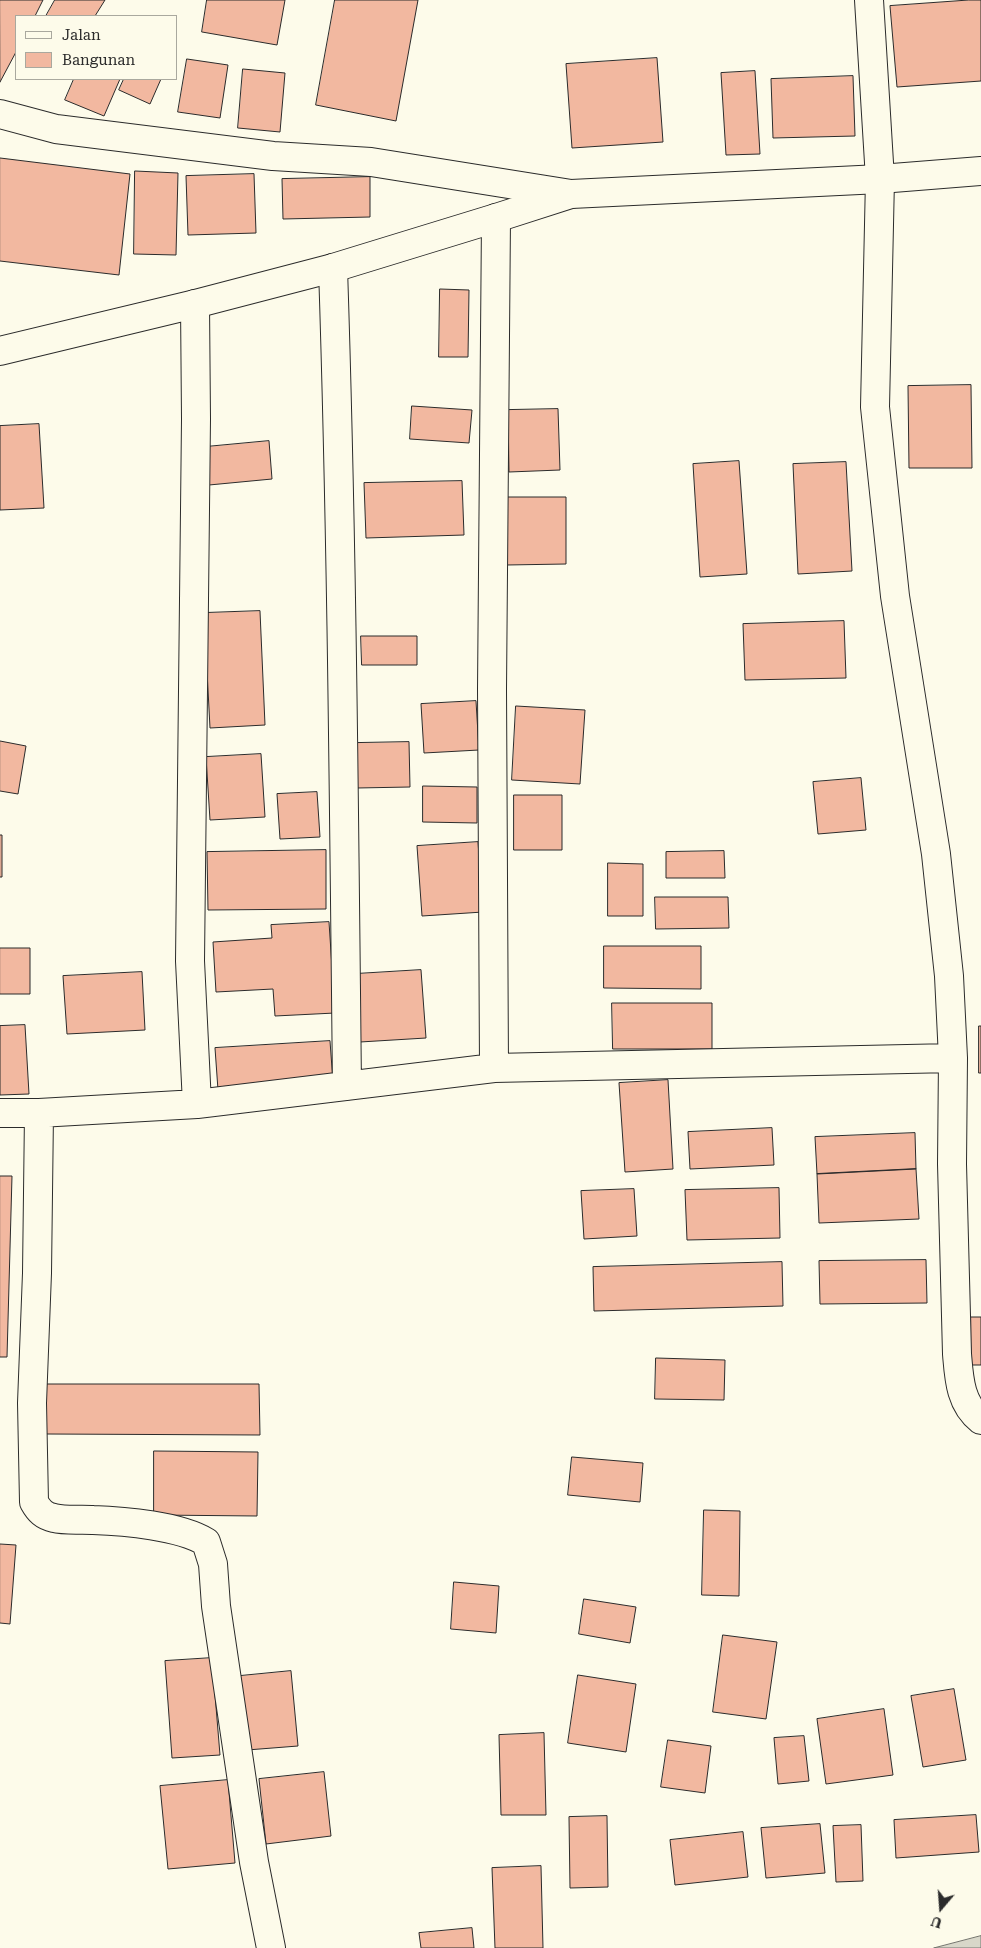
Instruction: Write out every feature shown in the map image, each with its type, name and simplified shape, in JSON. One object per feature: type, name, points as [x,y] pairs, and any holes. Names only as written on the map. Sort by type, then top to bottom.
[{"type":"street","points":[[869,0],[880,179],[874,407],[895,596],[936,854],[949,976],[953,1058],[952,1164],[959,1383],[965,1400],[981,1420]]},
{"type":"street","points":[[0,114],[65,130],[274,156],[371,162],[571,194],[880,179],[981,171]]},
{"type":"street","points":[[0,351],[195,304],[333,268],[571,194]]},
{"type":"street","points":[[494,1068],[492,680],[496,218]]},
{"type":"street","points":[[333,268],[342,670],[347,1086]]},
{"type":"street","points":[[195,304],[196,419],[190,961],[197,1104]]},
{"type":"street","points":[[0,1113],[39,1113],[197,1104],[494,1068],[953,1058]]},
{"type":"street","points":[[39,1113],[37,1273],[32,1403],[34,1502],[38,1510],[54,1518],[95,1520],[173,1529],[195,1536],[206,1542],[213,1564],[216,1606],[254,1862],[272,1948]]},
{"type":"shaded area","points":[[981,1936],[981,1948],[934,1948]]},
{"type":"building","points":[[0,0],[43,0],[36,15],[15,15],[15,54],[0,82]]},
{"type":"building","points":[[55,0],[105,0],[96,15],[47,15]]},
{"type":"building","points":[[207,0],[285,0],[277,45],[202,32]]},
{"type":"building","points":[[335,0],[418,0],[396,121],[316,105]]},
{"type":"building","points":[[981,0],[981,81],[897,87],[890,6]]},
{"type":"building","points":[[657,58],[663,142],[572,148],[566,64]]},
{"type":"building","points":[[187,59],[228,65],[220,118],[178,112]]},
{"type":"building","points":[[243,69],[285,73],[280,132],[238,128]]},
{"type":"building","points":[[755,71],[760,154],[726,155],[721,73]]},
{"type":"building","points":[[853,76],[855,136],[773,138],[771,79]]},
{"type":"building","points":[[74,80],[120,80],[104,116],[65,100]]},
{"type":"building","points":[[124,80],[161,80],[150,104],[119,90]]},
{"type":"building","points":[[0,158],[130,174],[119,275],[0,261]]},
{"type":"building","points":[[135,171],[178,173],[176,255],[134,254]]},
{"type":"building","points":[[254,174],[256,233],[188,235],[186,176]]},
{"type":"building","points":[[370,177],[370,217],[283,219],[282,179]]},
{"type":"building","points":[[440,289],[469,290],[468,357],[439,357]]},
{"type":"building","points":[[971,385],[972,468],[909,468],[908,386]]},
{"type":"building","points":[[412,406],[472,410],[469,443],[410,439]]},
{"type":"building","points":[[558,409],[560,470],[509,472],[508,410]]},
{"type":"building","points":[[39,424],[44,508],[0,510],[0,426]]},
{"type":"building","points":[[269,441],[272,479],[209,485],[205,447]]},
{"type":"building","points":[[739,461],[747,574],[700,577],[693,464]]},
{"type":"building","points":[[846,462],[852,571],[798,574],[793,464]]},
{"type":"building","points":[[462,481],[464,535],[366,538],[364,483]]},
{"type":"building","points":[[506,497],[566,497],[566,564],[507,565]]},
{"type":"building","points":[[260,611],[265,725],[210,728],[204,613]]},
{"type":"building","points":[[844,621],[846,678],[745,680],[743,624]]},
{"type":"building","points":[[361,636],[417,636],[417,665],[362,665]]},
{"type":"building","points":[[476,701],[479,750],[424,753],[421,704]]},
{"type":"building","points":[[516,706],[585,710],[580,784],[512,780]]},
{"type":"building","points":[[0,741],[26,746],[18,794],[0,791]]},
{"type":"building","points":[[409,742],[410,787],[357,788],[356,743]]},
{"type":"building","points":[[261,754],[265,817],[210,820],[206,757]]},
{"type":"building","points":[[861,778],[866,830],[818,834],[813,782]]},
{"type":"building","points":[[423,786],[477,787],[477,823],[423,822]]},
{"type":"building","points":[[317,792],[320,837],[280,839],[277,794]]},
{"type":"building","points":[[514,795],[562,795],[562,850],[514,850]]},
{"type":"building","points":[[0,835],[2,835],[2,877],[0,877]]},
{"type":"building","points":[[478,842],[483,912],[422,916],[417,846]]},
{"type":"building","points":[[326,850],[326,909],[208,910],[207,852]]},
{"type":"building","points":[[724,851],[725,878],[666,878],[666,852]]},
{"type":"building","points":[[608,863],[643,864],[643,916],[608,916]]},
{"type":"building","points":[[655,897],[728,897],[729,928],[656,929]]},
{"type":"building","points":[[329,922],[335,1013],[275,1016],[273,989],[216,992],[213,942],[272,938],[271,925]]},
{"type":"building","points":[[604,946],[701,946],[701,989],[604,988]]},
{"type":"building","points":[[0,948],[30,948],[30,994],[0,994]]},
{"type":"building","points":[[421,970],[426,1038],[360,1042],[355,974]]},
{"type":"building","points":[[142,972],[145,1030],[67,1034],[63,976]]},
{"type":"building","points":[[612,1003],[712,1003],[712,1049],[613,1049]]},
{"type":"building","points":[[25,1025],[29,1094],[0,1095],[0,1026]]},
{"type":"building","points":[[979,1026],[981,1026],[981,1073],[979,1073]]},
{"type":"building","points":[[330,1041],[333,1082],[218,1090],[215,1048]]},
{"type":"building","points":[[668,1080],[673,1169],[625,1172],[619,1083]]},
{"type":"building","points":[[772,1128],[774,1165],[690,1169],[688,1132]]},
{"type":"building","points":[[915,1133],[916,1169],[817,1174],[815,1137]]},
{"type":"building","points":[[916,1169],[919,1219],[819,1223],[817,1174]]},
{"type":"building","points":[[0,1176],[12,1176],[7,1357],[0,1357]]},
{"type":"building","points":[[779,1188],[780,1238],[687,1240],[685,1190]]},
{"type":"building","points":[[634,1189],[637,1236],[584,1239],[581,1191]]},
{"type":"building","points":[[926,1260],[927,1303],[820,1304],[819,1261]]},
{"type":"building","points":[[782,1262],[783,1306],[594,1311],[593,1267]]},
{"type":"building","points":[[971,1317],[981,1317],[981,1365],[971,1365]]},
{"type":"building","points":[[656,1358],[725,1360],[724,1400],[655,1399]]},
{"type":"building","points":[[45,1384],[259,1384],[260,1435],[45,1434]]},
{"type":"building","points":[[154,1451],[258,1452],[257,1516],[154,1515]]},
{"type":"building","points":[[572,1457],[643,1463],[640,1502],[568,1495]]},
{"type":"building","points":[[704,1510],[740,1511],[739,1596],[702,1595]]},
{"type":"building","points":[[0,1544],[16,1545],[10,1624],[0,1623]]},
{"type":"building","points":[[454,1582],[499,1586],[496,1633],[451,1629]]},
{"type":"building","points":[[584,1599],[636,1607],[630,1643],[579,1634]]},
{"type":"building","points":[[723,1635],[777,1642],[766,1719],[713,1712]]},
{"type":"building","points":[[212,1658],[220,1755],[172,1758],[165,1661]]},
{"type":"building","points":[[291,1671],[298,1746],[247,1750],[240,1676]]},
{"type":"building","points":[[578,1675],[636,1684],[626,1752],[568,1743]]},
{"type":"building","points":[[954,1689],[966,1760],[923,1767],[911,1696]]},
{"type":"building","points":[[884,1709],[893,1775],[826,1784],[817,1719]]},
{"type":"building","points":[[544,1733],[546,1815],[501,1815],[499,1735]]},
{"type":"building","points":[[804,1736],[809,1781],[778,1784],[774,1738]]},
{"type":"building","points":[[668,1740],[711,1746],[705,1793],[661,1787]]},
{"type":"building","points":[[324,1772],[331,1836],[266,1844],[259,1779]]},
{"type":"building","points":[[228,1780],[235,1863],[168,1869],[160,1786]]},
{"type":"building","points":[[976,1815],[979,1852],[896,1858],[894,1820]]},
{"type":"building","points":[[607,1816],[608,1887],[570,1888],[569,1817]]},
{"type":"building","points":[[820,1824],[825,1873],[766,1878],[761,1828]]},
{"type":"building","points":[[861,1825],[863,1881],[836,1882],[833,1826]]},
{"type":"building","points":[[743,1832],[748,1877],[675,1885],[670,1840]]},
{"type":"building","points":[[541,1866],[543,1948],[495,1948],[492,1868]]},
{"type":"building","points":[[472,1928],[474,1948],[421,1948],[419,1933]]}]
